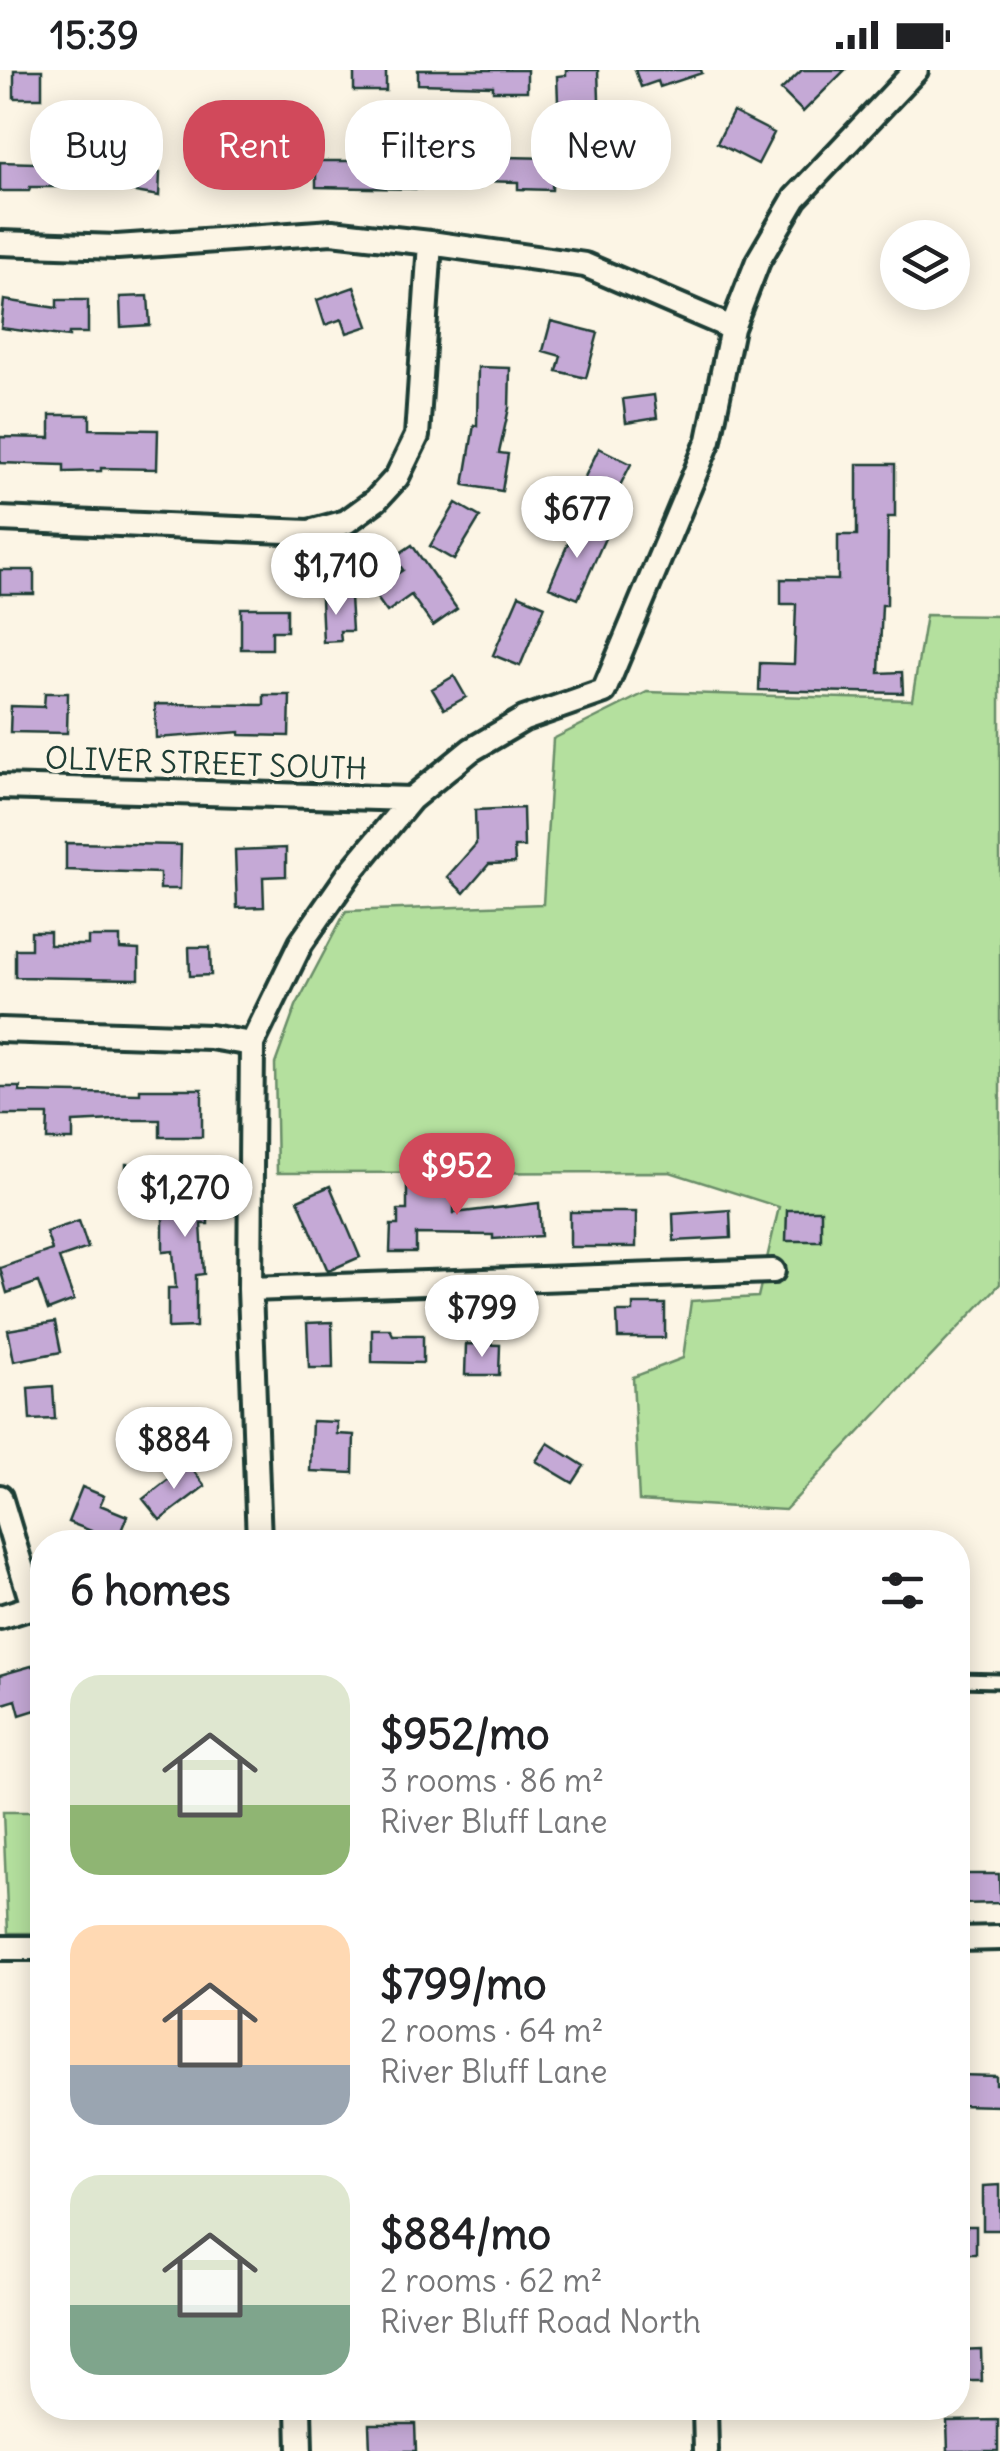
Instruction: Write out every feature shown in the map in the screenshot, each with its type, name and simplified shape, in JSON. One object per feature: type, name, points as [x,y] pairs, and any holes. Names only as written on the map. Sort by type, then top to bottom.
[{"type":"street","points":[[259,1530],[250,1289],[252,1044],[301,943],[349,874],[411,799],[472,750],[524,719],[604,691],[709,440],[732,328],[758,261],[795,198],[916,70]]},
{"type":"street","points":[[0,243],[117,246],[332,232],[430,243],[585,265],[732,328]]},
{"type":"street","points":[[0,519],[309,532],[346,522],[376,500],[397,476],[417,436],[430,243]]},
{"type":"street","name":"OLIVER STREET SOUTH","points":[[0,787],[411,799]]},
{"type":"street","points":[[0,1030],[210,1037],[252,1044]]},
{"type":"street","points":[[250,1289],[773,1271]]},
{"type":"street","points":[[0,1497],[30,1582]]},
{"type":"street","points":[[0,1617],[30,1608]]},
{"type":"street","points":[[970,1938],[1000,1938]]},
{"type":"street","points":[[0,1948],[30,1948]]},
{"type":"street","points":[[299,2420],[300,2451]]},
{"type":"street","points":[[705,2420],[706,2451]]},
{"type":"lane","points":[[970,1680],[1000,1681]]},
{"type":"green space","points":[[926,615],[1000,616],[1000,1284],[785,1510],[639,1501],[633,1377],[683,1358],[691,1301],[758,1297],[779,1207],[670,1172],[277,1173],[275,1064],[296,1006],[346,911],[543,904],[553,739],[647,692],[912,700]]},
{"type":"green space","points":[[3,1812],[30,1812],[30,1933],[8,1933]]},
{"type":"building","points":[[14,70],[42,70],[42,98],[14,98]]},
{"type":"building","points":[[354,70],[386,70],[386,91],[354,91]]},
{"type":"building","points":[[418,70],[527,70],[527,91],[418,84]]},
{"type":"building","points":[[566,70],[598,70],[599,100],[558,100],[557,76],[566,75]]},
{"type":"building","points":[[635,70],[702,73],[660,87],[658,81],[641,87]]},
{"type":"building","points":[[802,70],[845,70],[803,112],[781,90]]},
{"type":"building","points":[[733,112],[774,133],[758,164],[717,143]]},
{"type":"building","points":[[511,157],[531,158],[531,189],[518,189],[518,182],[511,182]]},
{"type":"building","points":[[325,161],[345,161],[345,188],[325,187]]},
{"type":"building","points":[[0,162],[30,163],[29,191],[0,191]]},
{"type":"building","points":[[124,190],[159,190],[159,196]]},
{"type":"building","points":[[354,287],[368,326],[347,333],[342,319],[325,325],[317,300]]},
{"type":"building","points":[[148,296],[150,325],[121,327],[120,297]]},
{"type":"building","points":[[4,300],[57,308],[57,300],[88,300],[88,333],[69,333],[69,337],[1,328]]},
{"type":"building","points":[[551,321],[598,333],[586,378],[557,371],[561,356],[543,351]]},
{"type":"building","points":[[478,367],[510,368],[509,408],[499,453],[508,454],[502,491],[464,485],[474,425],[477,426]]},
{"type":"building","points":[[654,395],[657,418],[626,423],[623,399]]},
{"type":"building","points":[[50,415],[90,415],[90,429],[158,430],[157,469],[64,472],[64,465],[0,463],[0,437],[50,438]]},
{"type":"building","points":[[599,448],[631,464],[612,501],[581,485]]},
{"type":"building","points":[[857,464],[895,464],[895,517],[888,517],[887,605],[882,605],[879,673],[902,672],[903,693],[759,690],[760,663],[794,664],[796,604],[781,604],[781,579],[838,580],[838,535],[857,535]]},
{"type":"building","points":[[456,503],[480,517],[454,560],[430,546]]},
{"type":"building","points":[[577,523],[606,536],[578,599],[549,587]]},
{"type":"building","points":[[412,545],[457,609],[433,626],[411,595],[387,612],[372,591],[403,570],[394,557]]},
{"type":"building","points":[[0,570],[34,570],[34,594],[0,594]]},
{"type":"building","points":[[519,595],[545,606],[520,666],[493,655]]},
{"type":"building","points":[[350,597],[352,631],[340,631],[341,641],[323,642],[321,599]]},
{"type":"building","points":[[241,608],[287,608],[287,631],[272,631],[272,649],[241,649]]},
{"type":"building","points":[[454,676],[466,697],[444,709],[432,689]]},
{"type":"building","points":[[45,693],[68,693],[67,733],[10,732],[11,706],[44,707]]},
{"type":"building","points":[[264,695],[290,695],[289,736],[240,732],[156,738],[155,704],[264,705]]},
{"type":"building","points":[[523,808],[524,847],[514,847],[515,863],[489,864],[464,893],[447,877],[476,844],[475,810]]},
{"type":"building","points":[[66,843],[181,845],[180,889],[160,889],[160,873],[66,870]]},
{"type":"building","points":[[286,848],[286,876],[263,877],[264,907],[237,908],[235,850]]},
{"type":"building","points":[[31,932],[50,932],[50,945],[88,945],[88,937],[120,937],[120,949],[139,950],[139,979],[15,977],[15,949],[31,949]]},
{"type":"building","points":[[189,947],[210,947],[211,975],[190,976]]},
{"type":"building","points":[[0,1087],[20,1087],[20,1092],[140,1094],[140,1089],[202,1089],[202,1137],[160,1137],[160,1120],[115,1120],[73,1122],[73,1140],[47,1140],[48,1115],[0,1115]]},
{"type":"building","points":[[126,1164],[157,1164],[157,1185],[126,1185]]},
{"type":"building","points":[[163,1171],[208,1171],[208,1224],[201,1224],[204,1274],[196,1275],[196,1327],[168,1328],[168,1288],[176,1288],[173,1251],[163,1252]]},
{"type":"building","points":[[407,1181],[438,1181],[438,1186],[454,1186],[454,1213],[539,1203],[541,1236],[493,1239],[493,1235],[416,1234],[416,1252],[390,1252],[391,1225],[398,1225],[398,1210],[407,1210]]},
{"type":"building","points":[[330,1186],[360,1257],[328,1271],[298,1200]]},
{"type":"building","points":[[730,1210],[731,1238],[674,1241],[673,1214]]},
{"type":"building","points":[[787,1210],[821,1210],[821,1241],[786,1241]]},
{"type":"building","points":[[570,1212],[636,1212],[636,1247],[570,1247]]},
{"type":"building","points":[[79,1221],[88,1248],[59,1258],[74,1300],[48,1310],[38,1282],[7,1293],[0,1268],[52,1250],[46,1232]]},
{"type":"building","points":[[633,1304],[665,1304],[665,1338],[618,1338],[617,1312],[633,1312]]},
{"type":"building","points":[[55,1322],[61,1352],[14,1361],[8,1330]]},
{"type":"building","points":[[332,1322],[333,1368],[309,1368],[307,1323]]},
{"type":"building","points":[[372,1329],[390,1329],[393,1335],[423,1335],[423,1363],[372,1362]]},
{"type":"building","points":[[466,1344],[500,1345],[499,1375],[465,1375]]},
{"type":"building","points":[[53,1386],[55,1419],[30,1420],[28,1388]]},
{"type":"building","points":[[162,1410],[191,1411],[191,1448],[161,1447]]},
{"type":"building","points":[[312,1421],[337,1422],[337,1434],[354,1435],[353,1473],[310,1471]]},
{"type":"building","points":[[548,1443],[584,1466],[573,1483],[536,1461]]},
{"type":"building","points":[[188,1464],[205,1486],[160,1520],[143,1499]]},
{"type":"building","points":[[82,1487],[104,1496],[100,1505],[127,1516],[121,1530],[89,1530],[68,1522]]},
{"type":"building","points":[[30,1666],[30,1712],[20,1715],[16,1700],[0,1705],[0,1675]]},
{"type":"building","points":[[970,1874],[999,1874],[1000,1903],[970,1904]]},
{"type":"building","points":[[970,2075],[996,2076],[1000,2106],[970,2105]]},
{"type":"building","points":[[1000,2185],[1000,2230],[983,2230],[983,2186]]},
{"type":"building","points":[[970,2226],[976,2226],[976,2254],[970,2254]]},
{"type":"building","points":[[970,2349],[981,2349],[982,2381],[970,2381]]},
{"type":"building","points":[[998,2420],[998,2451],[948,2451],[947,2421]]},
{"type":"building","points":[[369,2424],[415,2424],[416,2451],[370,2451]]}]
